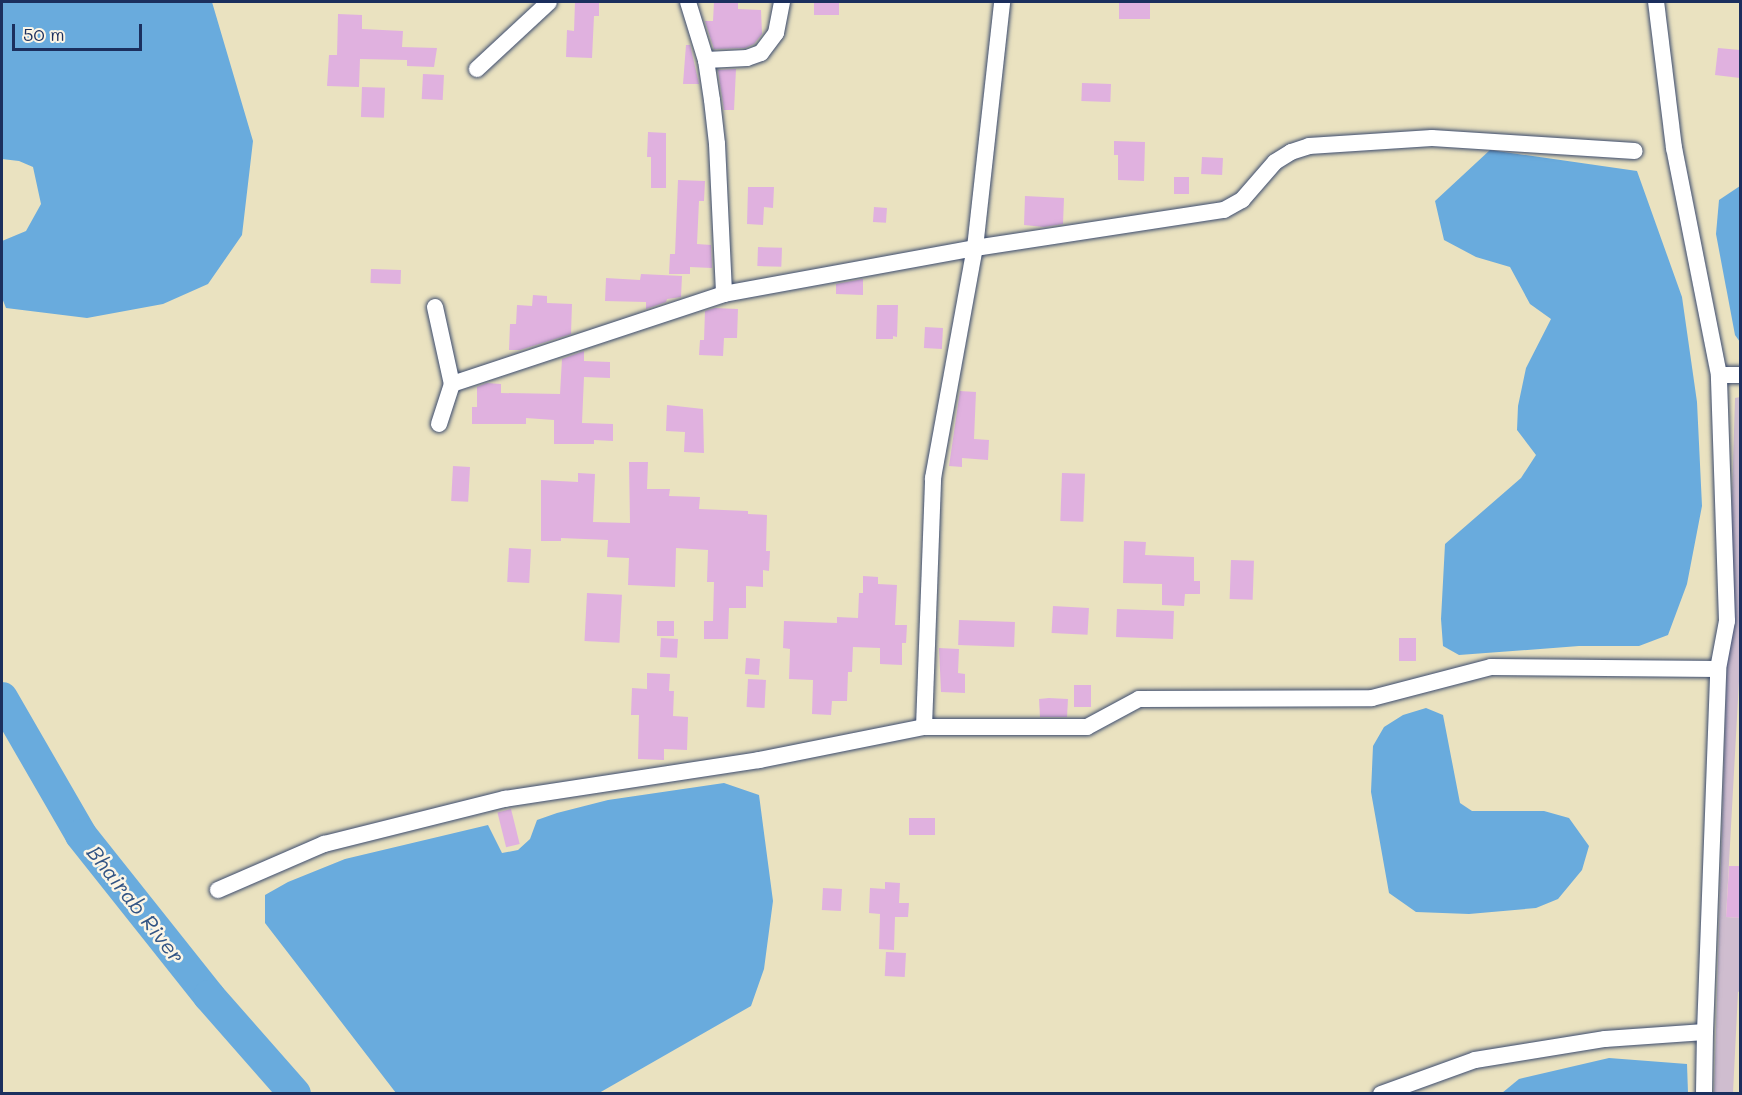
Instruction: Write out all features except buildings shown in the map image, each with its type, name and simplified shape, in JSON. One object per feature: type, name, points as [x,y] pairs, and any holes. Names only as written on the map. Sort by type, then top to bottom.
[{"type":"street","points":[[477,69],[549,2]]},
{"type":"street","points":[[688,2],[706,60],[717,144],[724,294]]},
{"type":"street","points":[[706,60],[747,58],[761,52],[776,33],[782,2]]},
{"type":"street","points":[[924,728],[933,478],[975,248],[1002,2]]},
{"type":"street","points":[[1656,2],[1674,148],[1719,375],[1733,621],[1718,669],[1704,1094]]},
{"type":"street","points":[[452,384],[724,294],[975,248],[1224,210],[1242,200],[1275,162],[1291,152],[1309,146],[1432,138],[1635,151]]},
{"type":"street","points":[[435,307],[452,384],[439,424]]},
{"type":"street","points":[[1719,375],[1740,375]]},
{"type":"street","points":[[218,890],[324,844],[505,799],[759,759],[924,728],[1087,727],[1139,699],[1372,698],[1491,667],[1718,669]]},
{"type":"street","points":[[1381,1094],[1475,1060],[1605,1039],[1705,1032]]},
{"type":"shaded area","points":[[1740,397],[1740,663],[1726,917],[1740,918],[1740,991],[1738,992],[1733,1093],[1714,1094],[1735,398]]},
{"type":"water","points":[[2,2],[212,2],[253,141],[242,235],[208,284],[163,304],[87,318],[6,308],[2,298],[2,241],[26,231],[41,204],[33,167],[19,161],[2,159]]},
{"type":"water","points":[[1490,150],[1637,171],[1682,297],[1697,402],[1702,506],[1687,584],[1668,635],[1639,646],[1579,646],[1459,655],[1443,646],[1441,619],[1445,544],[1521,478],[1536,455],[1517,430],[1518,406],[1526,368],[1551,319],[1530,304],[1510,267],[1476,257],[1444,240],[1435,201]]},
{"type":"water","points":[[1740,186],[1740,342],[1735,335],[1716,234],[1719,200]]},
{"type":"water","points":[[1426,708],[1443,715],[1460,803],[1472,811],[1544,811],[1569,818],[1589,846],[1582,870],[1558,899],[1536,908],[1469,914],[1416,912],[1389,893],[1371,792],[1373,746],[1384,727],[1403,715]]},
{"type":"water","points":[[724,783],[759,795],[773,901],[764,969],[751,1006],[599,1093],[396,1093],[265,923],[265,895],[288,882],[345,859],[488,825],[502,853],[518,850],[530,839],[537,820],[557,813],[608,800]]},
{"type":"water","points":[[1609,1058],[1687,1064],[1688,1093],[1502,1093],[1519,1079]]},
{"type":"waterway","name":"Bhairab River","points":[[2,698],[81,835],[209,996],[295,1094]]}]
